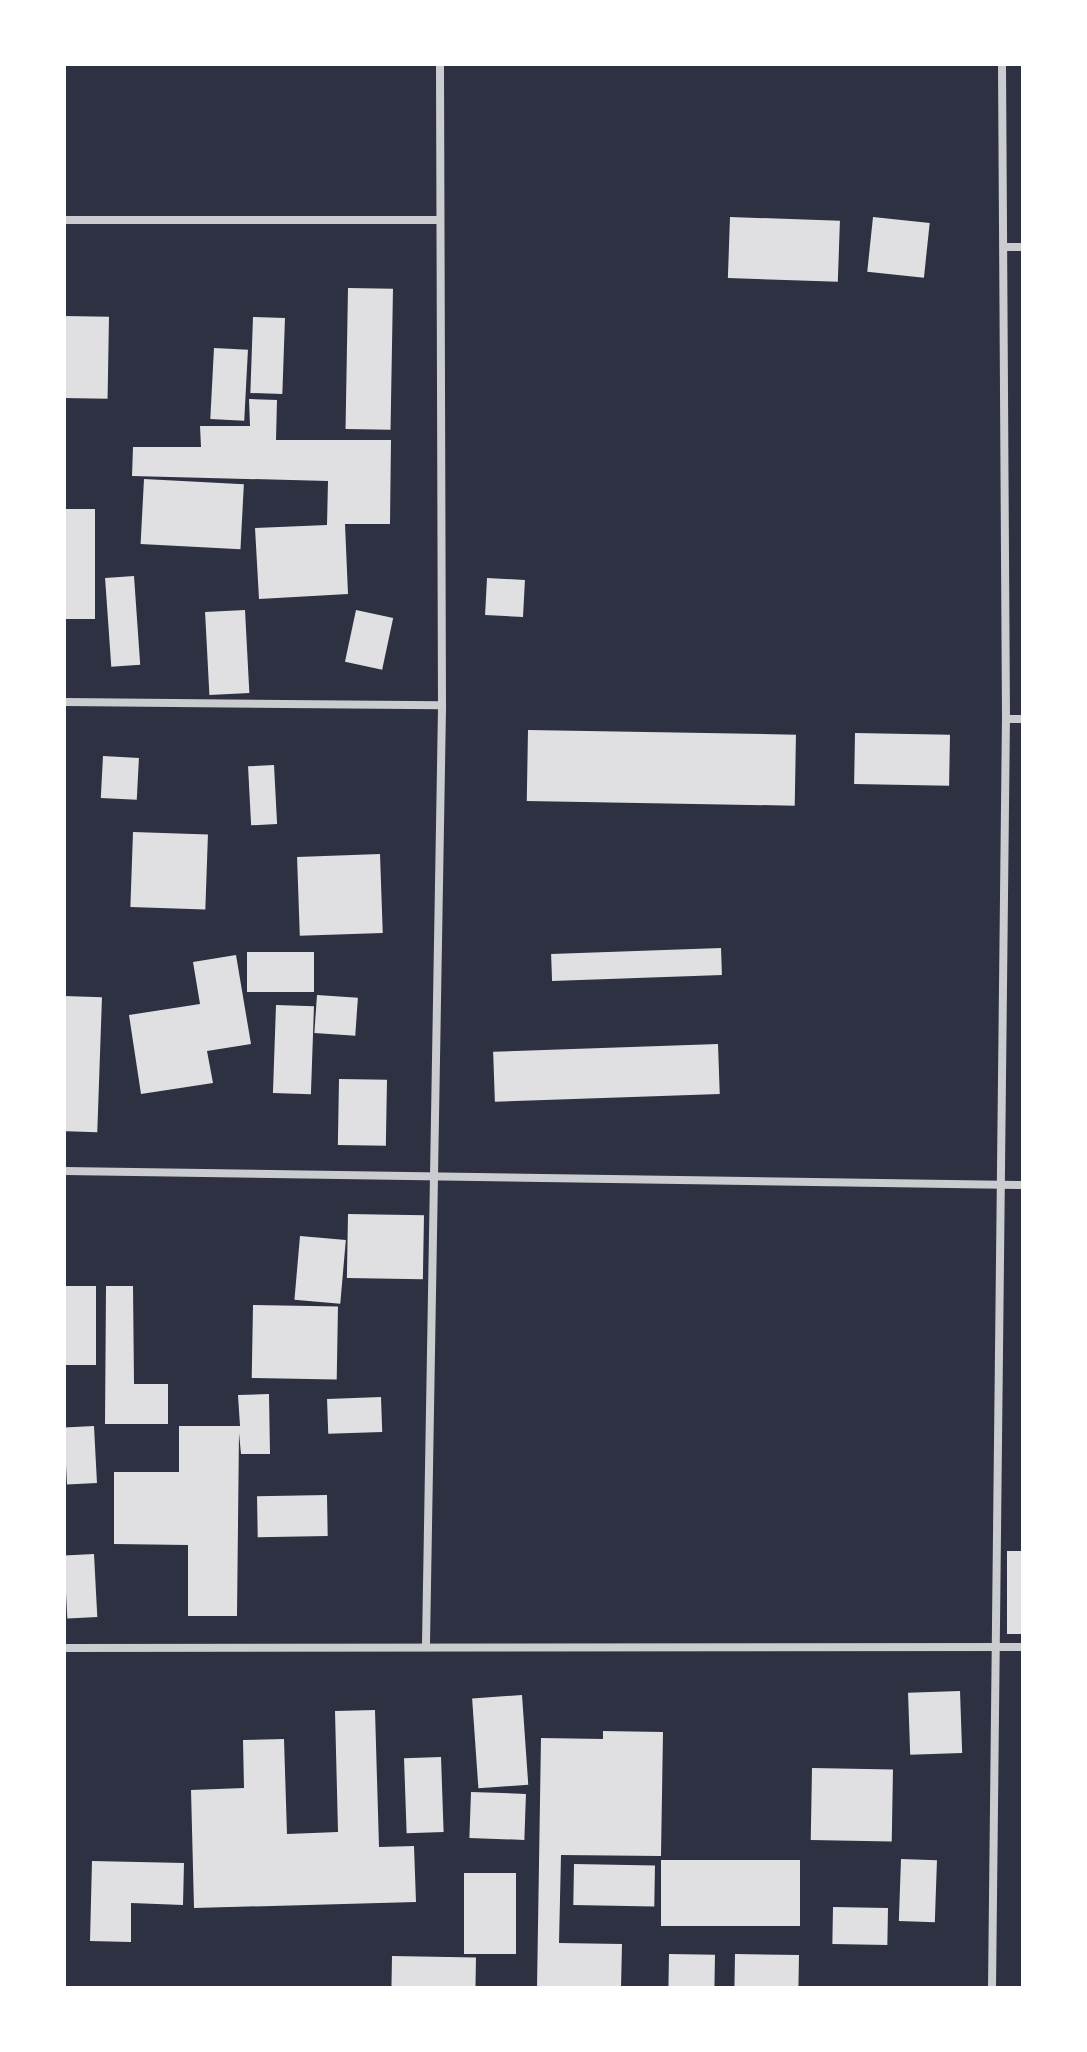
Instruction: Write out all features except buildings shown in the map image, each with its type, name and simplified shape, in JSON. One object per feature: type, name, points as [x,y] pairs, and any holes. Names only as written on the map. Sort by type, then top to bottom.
[{"type":"street","points":[[426,1644],[437,1180],[442,705],[440,64]]},
{"type":"street","points":[[992,1988],[1006,719],[1002,64]]},
{"type":"street","points":[[64,220],[440,220]]},
{"type":"street","points":[[1004,247],[1023,247]]},
{"type":"street","points":[[64,702],[442,705]]},
{"type":"street","points":[[1006,719],[1023,719]]},
{"type":"street","points":[[64,1171],[437,1180],[1023,1185]]},
{"type":"street","points":[[64,1648],[426,1644],[1023,1647]]}]
